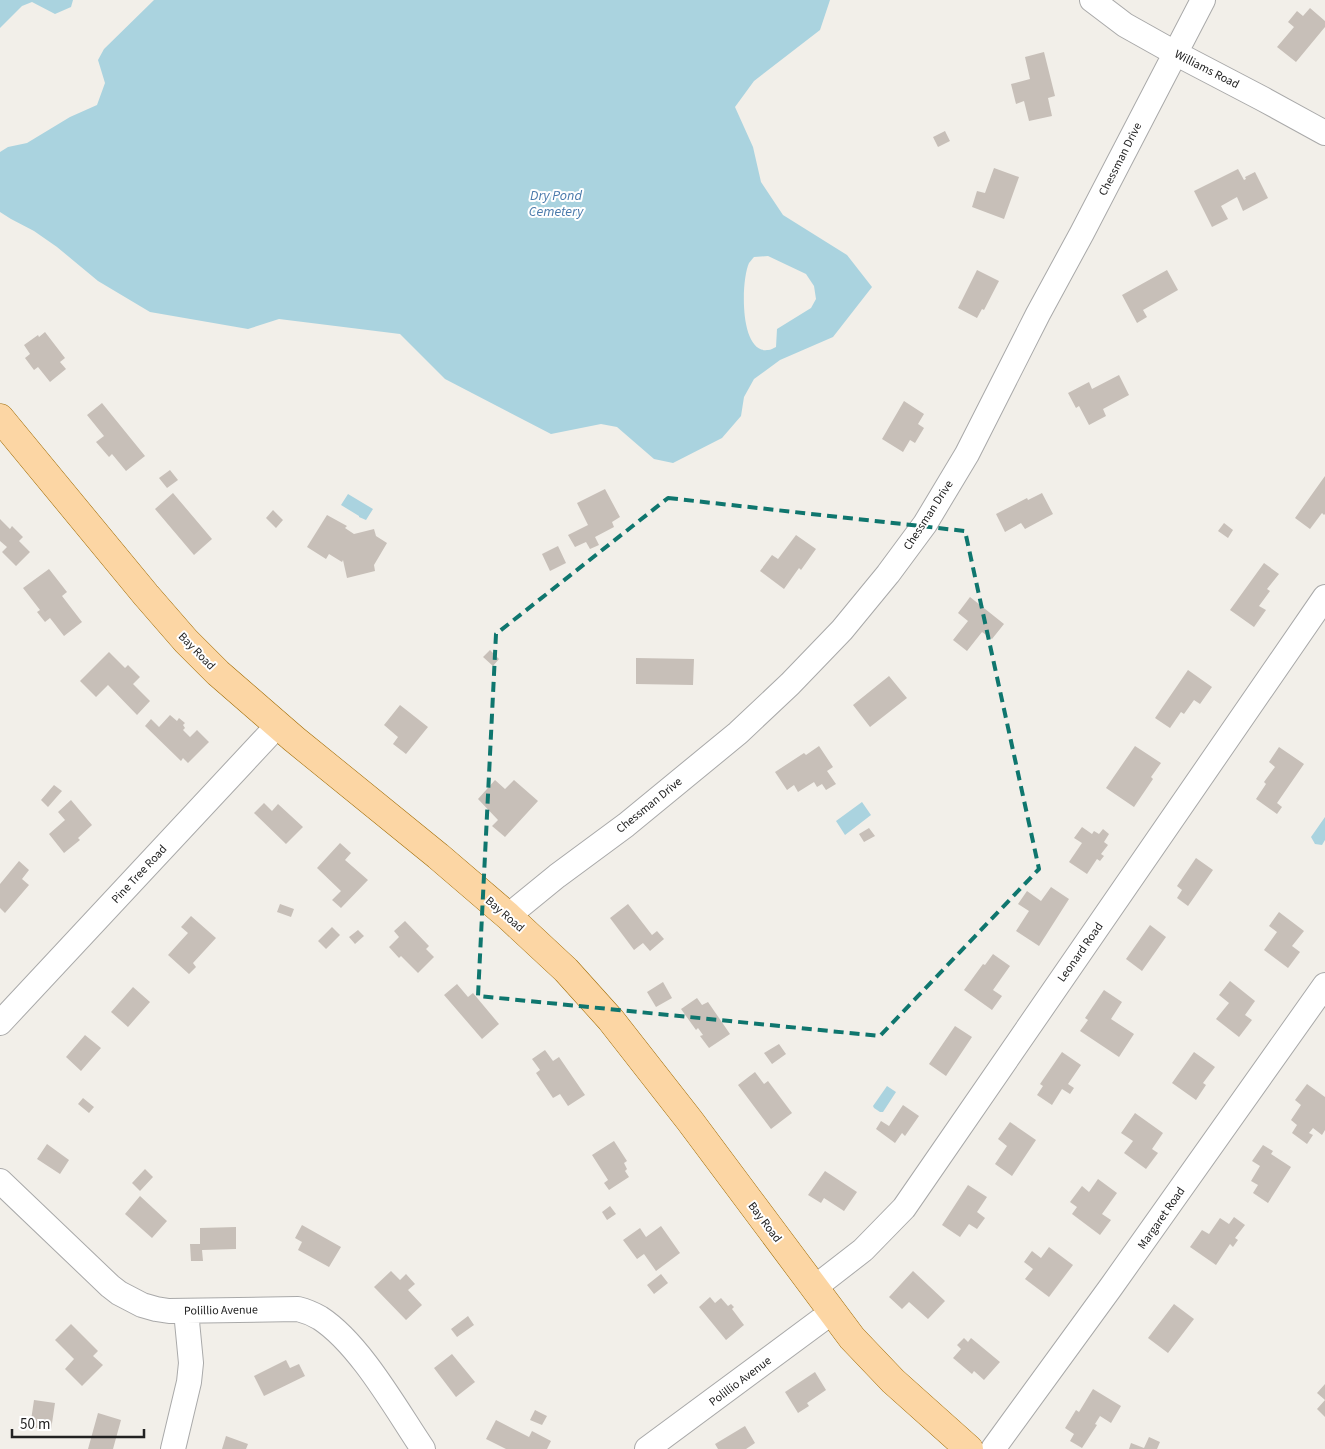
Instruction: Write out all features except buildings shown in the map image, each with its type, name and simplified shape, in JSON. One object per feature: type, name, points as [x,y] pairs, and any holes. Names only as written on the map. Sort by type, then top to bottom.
[{"type":"main road","name":"Bay Road","points":[[0,418],[186,642],[234,688],[508,916],[566,970],[611,1020],[690,1121],[852,1338],[893,1381],[969,1449]]},
{"type":"street","name":"Williams Road","points":[[1092,0],[1125,25],[1325,133]]},
{"type":"street","name":"Chessman Drive","points":[[508,916],[626,825],[738,733],[790,684],[842,630],[888,574],[925,524],[967,454],[1038,314],[1204,0]]},
{"type":"street","name":"Leonard Road","points":[[814,1288],[863,1250],[904,1208],[1325,597]]},
{"type":"street","name":"Pine Tree Road","points":[[0,1023],[278,725]]},
{"type":"street","name":"Margaret Road","points":[[994,1449],[1325,985]]},
{"type":"street","name":"Polillio Avenue","points":[[0,1181],[100,1277],[120,1293],[142,1305],[169,1311],[298,1309],[320,1318],[368,1366],[423,1449]]},
{"type":"street","points":[[173,1449],[189,1382],[191,1363],[186,1311]]},
{"type":"street","name":"Polillio Avenue","points":[[647,1449],[832,1312]]},
{"type":"highlighted area","points":[[668,498],[965,531],[1039,869],[880,1036],[478,996],[496,634]]},
{"type":"water","points":[[0,0],[73,0],[71,7],[55,14],[32,2],[22,6],[0,28]]},
{"type":"water","name":"Dry Pond Cemetery","points":[[154,0],[830,0],[820,30],[754,81],[735,107],[753,147],[761,182],[783,215],[847,255],[872,287],[833,337],[780,360],[754,379],[744,397],[741,416],[722,438],[673,463],[654,459],[617,427],[601,424],[551,434],[445,379],[400,334],[279,319],[248,329],[150,312],[98,281],[57,247],[34,231],[0,212],[0,152],[8,147],[27,143],[70,117],[97,105],[105,83],[98,60],[104,49]],"holes":[[[768,256],[806,274],[814,286],[816,299],[811,308],[777,329],[776,347],[768,350],[759,348],[752,340],[747,329],[745,314],[745,284],[749,263],[754,257]]]},
{"type":"water","points":[[348,494],[373,509],[366,520],[341,505]]},
{"type":"water","points":[[862,802],[871,815],[845,835],[836,821]]},
{"type":"water","points":[[1325,817],[1325,840],[1322,845],[1315,844],[1311,837]]},
{"type":"water","points":[[887,1086],[896,1092],[883,1112],[880,1112],[873,1106]]}]
